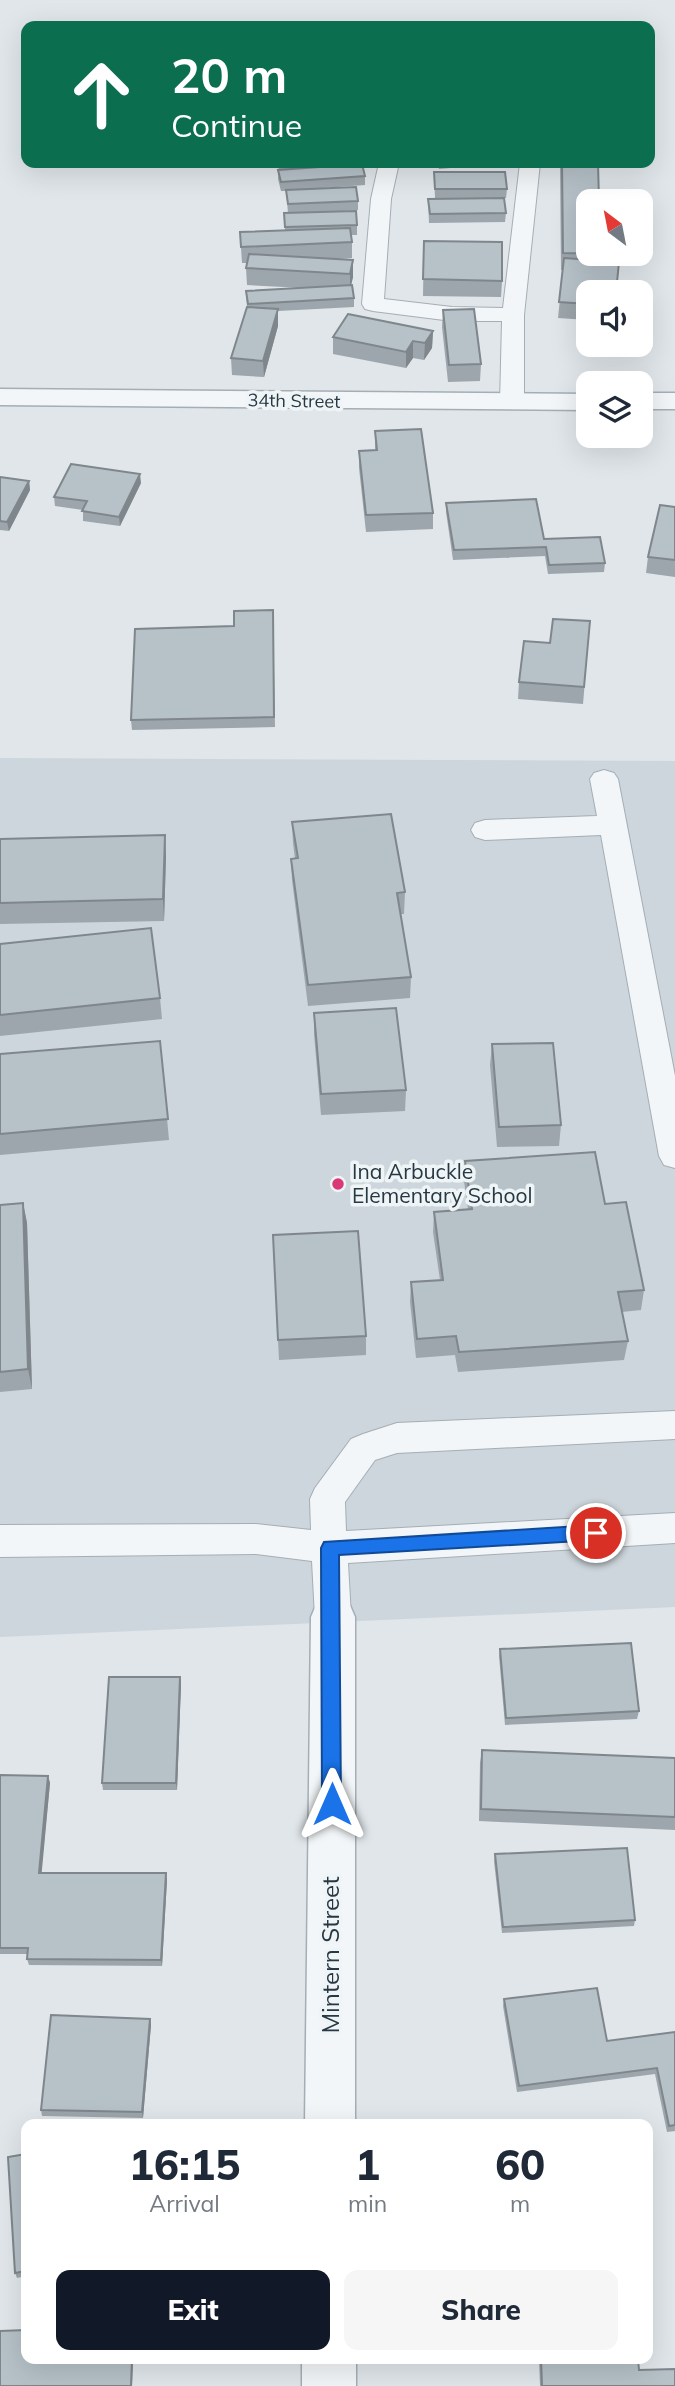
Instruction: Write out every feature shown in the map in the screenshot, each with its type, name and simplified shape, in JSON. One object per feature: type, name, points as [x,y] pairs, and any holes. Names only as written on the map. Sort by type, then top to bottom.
[{"type":"street","name":"34th Street","points":[[0,397],[576,402]]},
{"type":"street","points":[[653,401],[675,401]]},
{"type":"street","name":"Mintern Street","points":[[330,2119],[333,1617]]},
{"type":"street","points":[[329,2364],[329,2386]]},
{"type":"lane","points":[[389,168],[381,200],[373,304],[452,314],[513,315]]},
{"type":"lane","points":[[512,403],[513,315],[529,168]]},
{"type":"lane","points":[[604,779],[675,1156]]},
{"type":"lane","points":[[485,830],[613,825]]},
{"type":"lane","points":[[333,1617],[327,1499],[363,1449],[397,1438],[675,1424]]},
{"type":"lane","points":[[0,1541],[256,1539],[330,1548],[675,1528]]},
{"type":"shaded area","name":"Ina Arbuckle Elementary School","points":[[0,758],[675,761],[675,1607],[0,1637]]},
{"type":"building","points":[[363,168],[365,176],[281,182],[278,170]]},
{"type":"building","points":[[562,168],[598,168],[599,189],[576,189],[576,254],[563,253]]},
{"type":"building","points":[[434,172],[505,172],[507,189],[435,189]]},
{"type":"building","points":[[356,187],[358,201],[288,204],[286,190]]},
{"type":"building","points":[[504,198],[506,213],[430,214],[428,199]]},
{"type":"building","points":[[356,211],[357,225],[285,227],[284,213]]},
{"type":"building","points":[[350,228],[352,242],[241,247],[240,232]]},
{"type":"building","points":[[424,241],[502,242],[502,281],[423,279]]},
{"type":"building","points":[[249,254],[353,260],[350,274],[246,268]]},
{"type":"building","points":[[564,258],[576,259],[576,266],[619,266],[617,280],[576,280],[576,303],[559,302]]},
{"type":"building","points":[[352,285],[354,298],[248,304],[246,291]]},
{"type":"building","points":[[247,307],[278,309],[263,361],[231,358]]},
{"type":"building","points":[[474,309],[481,364],[449,365],[443,310]]},
{"type":"building","points":[[348,314],[433,331],[425,343],[413,341],[406,352],[333,337]]},
{"type":"building","points":[[421,429],[433,513],[366,515],[359,451],[377,450],[375,431]]},
{"type":"building","points":[[71,464],[140,474],[119,517],[82,511],[87,501],[54,497]]},
{"type":"building","points":[[0,477],[29,481],[7,522],[0,521]]},
{"type":"building","points":[[536,499],[544,539],[600,537],[605,563],[549,565],[546,547],[454,550],[446,503]]},
{"type":"building","points":[[660,505],[675,507],[675,560],[648,557]]},
{"type":"building","points":[[273,610],[274,717],[131,720],[135,629],[234,626],[234,611]]},
{"type":"building","points":[[553,619],[590,621],[584,687],[519,682],[524,641],[550,643]]},
{"type":"building","points":[[391,814],[405,892],[397,893],[411,977],[308,985],[291,859],[298,858],[292,822]]},
{"type":"building","points":[[165,835],[163,899],[0,903],[0,839]]},
{"type":"building","points":[[151,928],[160,998],[0,1015],[0,944]]},
{"type":"building","name":"Ina Arbuckle Elementary School","points":[[396,1008],[406,1090],[321,1094],[314,1013]]},
{"type":"building","points":[[160,1041],[168,1119],[0,1134],[0,1054]]},
{"type":"building","name":"Ina Arbuckle Elementary School","points":[[553,1043],[561,1125],[499,1127],[492,1044]]},
{"type":"building","name":"Ina Arbuckle Elementary School","points":[[595,1152],[605,1204],[626,1202],[644,1290],[618,1292],[628,1341],[459,1352],[456,1336],[417,1339],[411,1282],[443,1280],[434,1212],[472,1209],[465,1161]]},
{"type":"building","points":[[23,1203],[28,1369],[0,1372],[0,1205]]},
{"type":"building","name":"Ina Arbuckle Elementary School","points":[[358,1231],[366,1336],[278,1340],[273,1235]]},
{"type":"building","points":[[631,1643],[639,1711],[506,1718],[500,1649]]},
{"type":"building","points":[[109,1677],[180,1677],[176,1783],[102,1783]]},
{"type":"building","points":[[482,1750],[675,1758],[675,1817],[481,1809]]},
{"type":"building","points":[[0,1775],[48,1776],[39,1873],[166,1873],[161,1960],[27,1959],[28,1948],[0,1948]]},
{"type":"building","points":[[627,1848],[635,1920],[503,1927],[495,1854]]},
{"type":"building","points":[[597,1988],[607,2041],[675,2032],[675,2125],[669,2126],[657,2068],[519,2086],[504,1999]]},
{"type":"building","points":[[51,2015],[150,2019],[142,2112],[41,2110]]},
{"type":"building","points":[[21,2155],[21,2272],[15,2273],[8,2157]]},
{"type":"building","points":[[21,2330],[21,2364],[132,2364],[131,2386],[0,2386],[0,2331]]},
{"type":"building","points":[[541,2364],[638,2364],[639,2370],[675,2369],[675,2386],[542,2386]]},
{"type":"place","name":"Ina Arbuckle Elementary School","points":[[338,1184]]},
{"type":"route","points":[[332,1804],[333,1617],[330,1548],[596,1533]]}]
